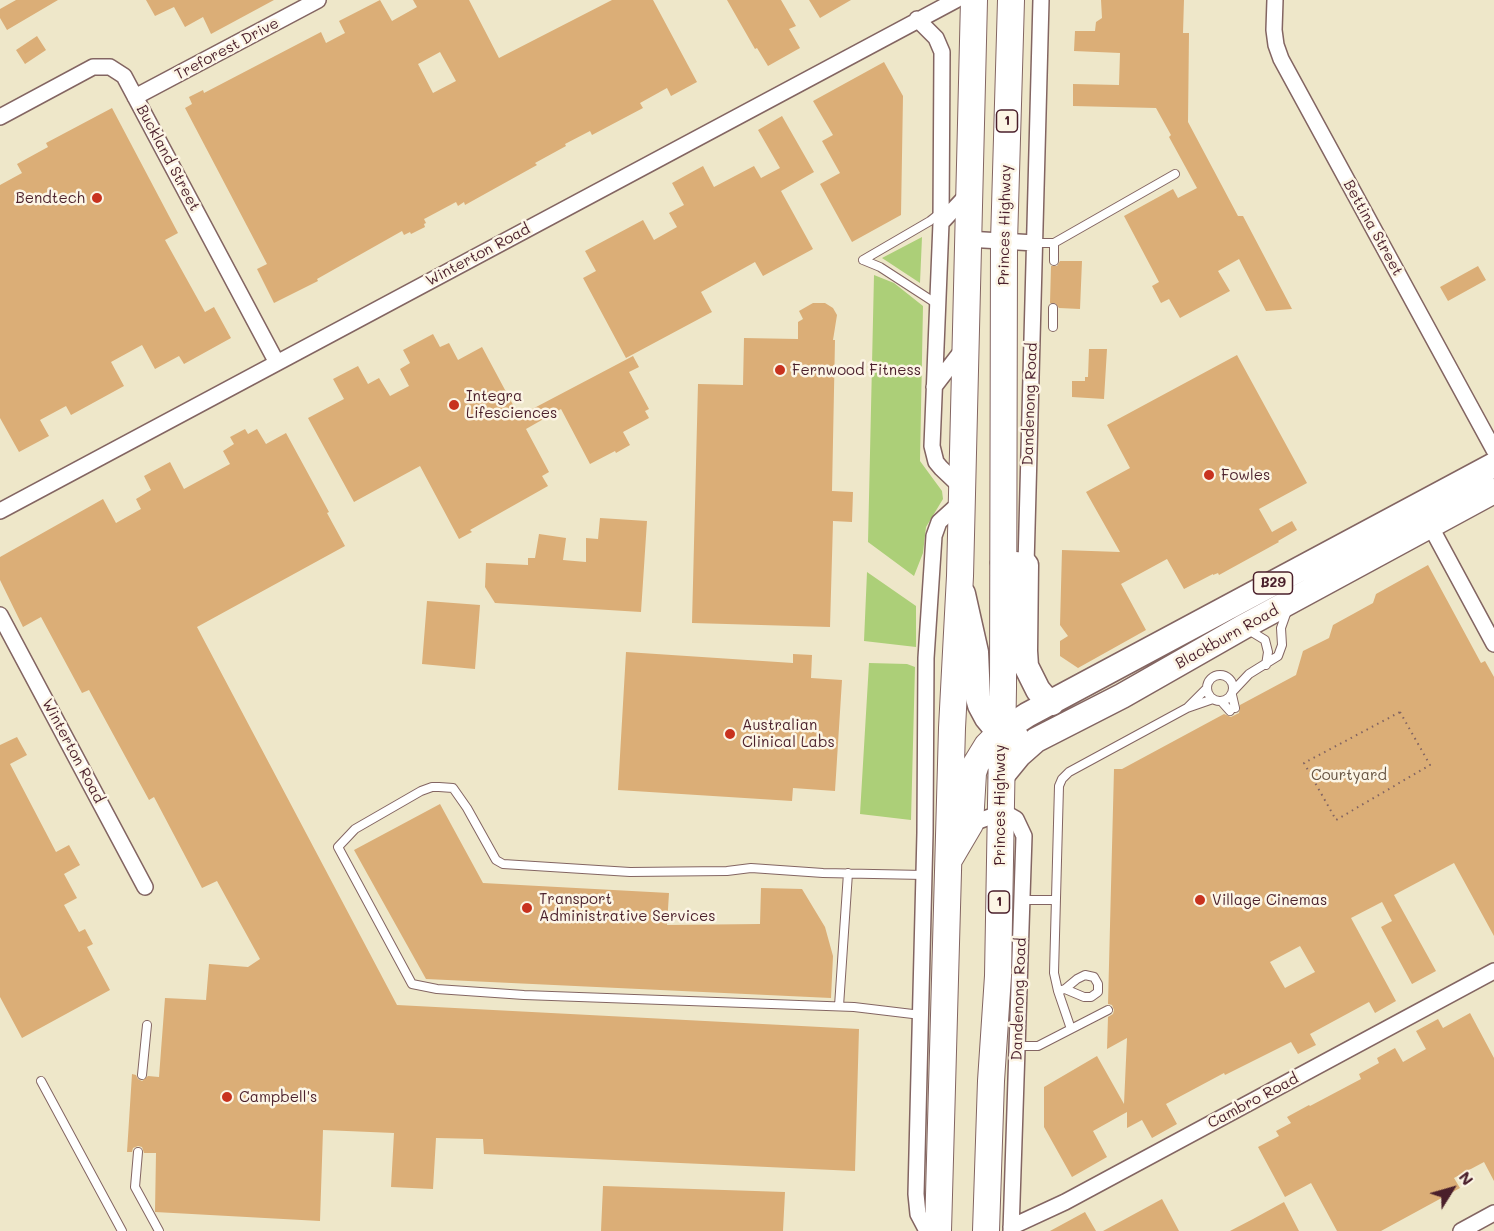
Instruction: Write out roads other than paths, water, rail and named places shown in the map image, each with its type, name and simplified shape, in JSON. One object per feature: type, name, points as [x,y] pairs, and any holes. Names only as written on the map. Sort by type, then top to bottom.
[{"type":"highway","points":[[938,1231],[930,1130],[950,858],[952,728],[960,576],[974,0]]},
{"type":"highway","name":"Princes Highway","points":[[995,1227],[991,1081],[1009,971],[1001,813],[1001,732],[1015,564],[1015,451],[1004,242],[1011,0]]},
{"type":"highway","points":[[950,858],[970,824],[973,772],[976,764],[987,746],[1001,732]]},
{"type":"main road","name":"Blackburn Road","points":[[1001,777],[1019,755],[1036,740],[1122,696],[1290,602],[1424,515],[1494,465]]},
{"type":"main road","name":"Blackburn Road","points":[[1001,732],[1027,715],[1424,515],[1494,491]]},
{"type":"main road","points":[[1015,564],[1026,666],[1042,696],[1052,703]]},
{"type":"main road","points":[[960,576],[976,652],[978,698],[987,718],[1001,732],[1036,740]]},
{"type":"street","name":"Treforest Drive","points":[[135,98],[318,0]]},
{"type":"street","name":"Winterton Road","points":[[0,511],[956,0]]},
{"type":"street","name":"Dandenong Road","points":[[1015,451],[1035,243],[1041,0]]},
{"type":"street","name":"Bettina Street","points":[[1275,0],[1274,30],[1281,59],[1494,450]]},
{"type":"street","points":[[916,20],[936,38],[942,52],[941,218],[933,453],[941,468],[961,494],[939,522],[934,536],[926,658],[921,1015],[930,1130],[916,1206],[927,1231]]},
{"type":"street","name":"Buckland Street","points":[[0,117],[93,67],[110,67],[124,76],[277,363]]},
{"type":"street","points":[[941,218],[968,194]]},
{"type":"street","points":[[967,239],[1035,243]]},
{"type":"street","points":[[934,387],[964,348]]},
{"type":"street","points":[[1424,515],[1494,644]]},
{"type":"street","name":"Winterton Road","points":[[0,615],[145,887]]},
{"type":"street","points":[[970,824],[1001,813]]},
{"type":"street","name":"Dandenong Road","points":[[995,1227],[1017,1046],[1009,971],[1022,900],[1024,836],[1016,819],[1009,814],[1001,813]]},
{"type":"street","name":"Cambro Road","points":[[995,1227],[1075,1197],[1494,971]]},
{"type":"street","points":[[1461,1231],[1494,1214]]},
{"type":"lane","points":[[1035,243],[1054,243],[1175,174]]},
{"type":"lane","points":[[938,305],[880,267],[863,260],[941,218]]},
{"type":"lane","points":[[1054,243],[1054,261]]},
{"type":"lane","points":[[1053,308],[1053,327]]},
{"type":"lane","points":[[1071,1029],[1062,990],[1054,973],[1059,786],[1062,779],[1069,772],[1187,708],[1217,701],[1233,693],[1249,674],[1278,656],[1282,645],[1281,628],[1290,602]]},
{"type":"lane","points":[[1243,627],[1265,640],[1268,652],[1266,665]]},
{"type":"lane","points":[[1187,708],[1207,688],[1214,677],[1249,674]]},
{"type":"lane","points":[[1207,688],[1210,696],[1233,709],[1232,682],[1226,676]]},
{"type":"lane","points":[[921,1015],[839,1006],[524,995],[437,989],[412,984],[338,847],[355,829],[421,791],[439,787],[453,788],[496,860],[503,864],[630,872],[700,872],[751,868],[924,874]]},
{"type":"lane","points":[[839,1006],[848,873]]},
{"type":"lane","points":[[1022,900],[1056,900]]},
{"type":"lane","points":[[1017,1046],[1038,1046],[1108,1010]]},
{"type":"lane","points":[[142,1075],[147,1026]]},
{"type":"lane","points":[[41,1081],[122,1231]]},
{"type":"lane","points":[[138,1152],[135,1187],[159,1231]]},
{"type":"place","name":"Bendtech","points":[[97,198]]},
{"type":"place","name":"Fernwood Fitness","points":[[780,370]]},
{"type":"place","name":"Integra Lifesciences","points":[[454,405]]},
{"type":"place","name":"Fowles","points":[[1209,475]]},
{"type":"place","name":"Australian Clinical Labs","points":[[730,734]]},
{"type":"place","name":"Village Cinemas","points":[[1200,900]]},
{"type":"place","name":"Transport Administrative Services","points":[[527,908]]},
{"type":"place","name":"Campbell's","points":[[227,1097]]},
{"type":"park label","name":"Courtyard","points":[[1349,775]]}]
